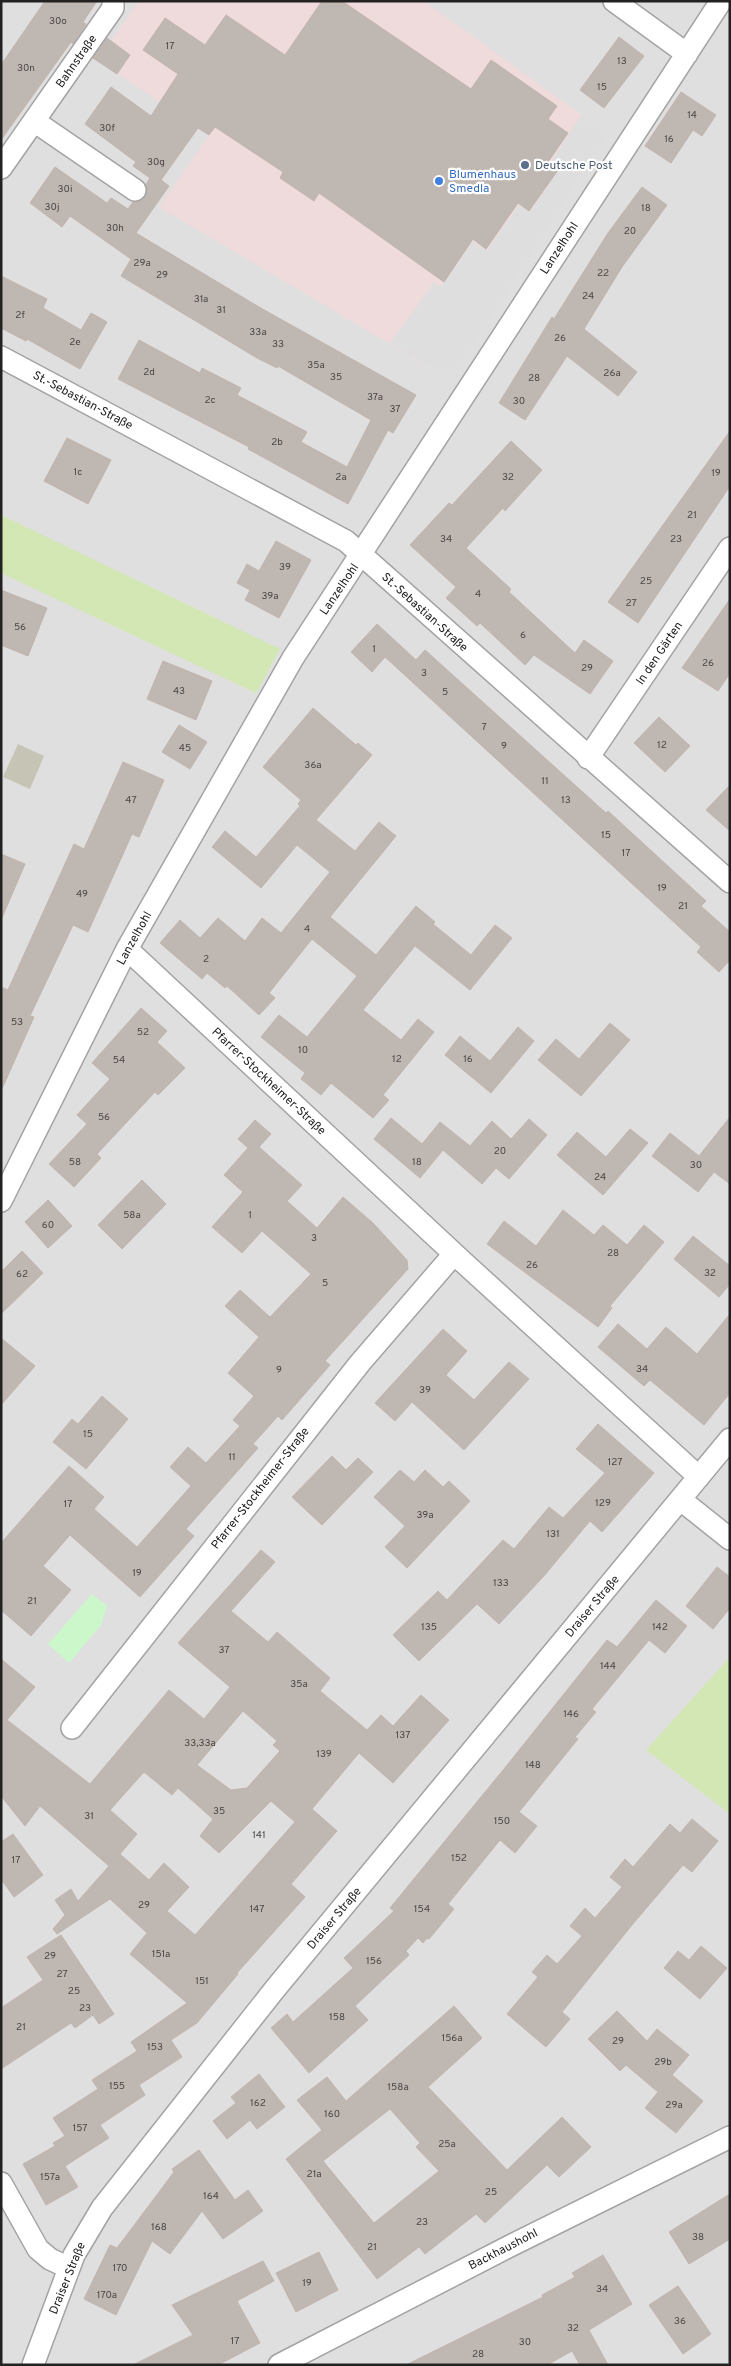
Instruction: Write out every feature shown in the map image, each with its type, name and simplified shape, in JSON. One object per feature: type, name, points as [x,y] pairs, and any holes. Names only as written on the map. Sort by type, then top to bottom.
[{"type":"street","name":"Bahnstraße","points":[[1,168],[113,8],[113,1]]},
{"type":"street","points":[[614,1],[687,54]]},
{"type":"street","name":"Lanzelhohl","points":[[4,1191],[127,949],[293,658],[362,556],[460,400],[720,1]]},
{"type":"street","points":[[34,120],[135,190]]},
{"type":"street","name":"St.-Sebastian-Straße","points":[[1,357],[346,541],[588,758],[730,882]]},
{"type":"street","name":"In den Gärten","points":[[588,758],[730,548]]},
{"type":"street","name":"Pfarrer-Stockheimer-Straße","points":[[127,949],[454,1254],[699,1477]]},
{"type":"street","name":"Pfarrer-Stockheimer-Straße","points":[[72,1728],[360,1363],[454,1254]]},
{"type":"street","name":"Draiser Straße","points":[[33,2365],[68,2268],[84,2236],[102,2208],[187,2098],[730,1439]]},
{"type":"street","points":[[681,1500],[730,1538]]},
{"type":"street","name":"Backhaushohl","points":[[279,2365],[510,2246],[730,2138]]},
{"type":"street","points":[[1,2183],[38,2249],[50,2259],[68,2268]]},
{"type":"shaded area","points":[[1,1],[730,1],[730,2365],[1,2365]]},
{"type":"shaded area","name":"Blumenhaus Smedla","points":[[139,1],[424,1],[608,134],[451,380],[159,207],[209,135],[97,60]]},
{"type":"shaded area","points":[[581,115],[608,134],[451,380],[390,343],[434,282],[441,287],[473,241],[487,250],[519,205],[530,212],[559,169],[551,162]]},
{"type":"shaded area","points":[[18,744],[44,756],[30,789],[3,777]]},
{"type":"green space","points":[[1,515],[280,649],[256,693],[1,573]]},
{"type":"green space","points":[[92,1594],[107,1606],[101,1625],[69,1663],[48,1644]]},
{"type":"green space","points":[[730,1657],[730,1814],[646,1750]]},
{"type":"building","points":[[45,1],[97,1],[83,22],[86,24],[73,44],[71,42],[1,140],[1,65]]},
{"type":"building","points":[[322,1],[342,1],[471,89],[491,60],[557,106],[548,119],[568,133],[548,162],[558,170],[529,211],[518,203],[486,249],[473,239],[444,282],[319,193],[314,201],[280,178],[283,172],[215,127],[209,135],[198,128],[161,180],[169,186],[136,233],[259,307],[416,395],[393,433],[388,430],[348,504],[248,449],[249,447],[118,379],[139,340],[200,373],[202,368],[241,388],[237,395],[307,432],[301,442],[347,467],[371,420],[278,366],[277,368],[257,358],[121,276],[131,259],[70,216],[62,227],[30,203],[55,167],[107,203],[111,198],[128,209],[133,202],[140,201],[145,197],[146,184],[150,178],[133,166],[136,162],[85,124],[111,87],[151,116],[178,74],[143,50],[165,18],[205,45],[226,15],[285,55]]},
{"type":"building","points":[[619,37],[644,56],[604,108],[580,90]]},
{"type":"building","points":[[107,38],[130,55],[117,74],[93,58]]},
{"type":"building","points":[[681,92],[716,115],[702,136],[693,130],[671,163],[645,146]]},
{"type":"building","points":[[642,187],[667,205],[622,267],[584,329],[637,372],[618,396],[567,356],[525,420],[499,403],[552,317],[554,319],[608,233]]},
{"type":"building","points":[[1,276],[47,299],[43,308],[81,330],[91,313],[107,322],[80,369],[27,339],[26,341],[1,328]]},
{"type":"building","points":[[730,431],[730,486],[638,623],[608,602]]},
{"type":"building","points":[[67,438],[111,460],[88,504],[44,481]]},
{"type":"building","points":[[511,441],[542,470],[505,511],[503,508],[466,548],[511,589],[509,592],[575,653],[584,640],[613,661],[590,694],[534,655],[525,665],[480,623],[477,626],[446,598],[456,587],[410,545],[449,503],[452,505]]},
{"type":"building","points":[[276,541],[311,560],[279,618],[245,600],[250,590],[237,583],[247,564],[259,571]]},
{"type":"building","points":[[1,590],[47,608],[28,656],[1,645]]},
{"type":"building","points":[[730,599],[730,673],[718,691],[682,668]]},
{"type":"building","points":[[377,624],[416,660],[425,650],[606,813],[608,811],[706,901],[701,906],[730,932],[730,960],[719,972],[697,952],[701,947],[385,657],[372,672],[351,652]]},
{"type":"building","points":[[163,661],[212,681],[196,720],[147,699]]},
{"type":"building","points":[[313,708],[356,745],[358,743],[372,755],[316,820],[355,851],[379,822],[396,836],[330,917],[376,955],[416,906],[435,922],[433,924],[471,955],[495,925],[512,938],[470,990],[415,946],[363,1010],[401,1040],[418,1019],[434,1032],[383,1095],[389,1100],[373,1118],[331,1083],[321,1095],[301,1079],[305,1073],[261,1037],[279,1015],[307,1037],[357,976],[312,939],[269,993],[275,998],[259,1015],[227,986],[225,988],[207,973],[202,979],[160,943],[180,920],[200,938],[218,918],[245,941],[262,918],[281,933],[330,872],[297,845],[261,888],[212,847],[225,831],[256,857],[300,806],[298,804],[301,800],[263,767]]},
{"type":"building","points":[[659,717],[690,746],[665,772],[634,743]]},
{"type":"building","points":[[179,725],[207,742],[190,769],[162,752]]},
{"type":"building","points":[[123,762],[164,780],[139,837],[132,834],[88,932],[73,925],[30,1016],[34,1017],[1,1091],[1,987],[8,990],[74,844],[84,849]]},
{"type":"building","points":[[730,785],[730,831],[706,810]]},
{"type":"building","points":[[1,854],[25,864],[1,920]]},
{"type":"building","points":[[141,1008],[167,1031],[157,1042],[185,1068],[158,1095],[155,1092],[97,1154],[101,1158],[74,1187],[49,1164],[87,1124],[77,1115],[110,1079],[92,1063]]},
{"type":"building","points":[[610,1023],[630,1040],[581,1096],[538,1060],[556,1039],[579,1059]]},
{"type":"building","points":[[518,1027],[534,1041],[491,1093],[445,1055],[460,1036],[490,1061]]},
{"type":"building","points":[[730,1117],[730,1184],[714,1172],[698,1192],[652,1156],[670,1133],[699,1156]]},
{"type":"building","points":[[391,1118],[422,1144],[440,1122],[470,1146],[492,1121],[511,1139],[529,1119],[547,1135],[509,1179],[496,1168],[482,1184],[443,1150],[420,1178],[374,1139]]},
{"type":"building","points":[[255,1120],[271,1134],[259,1147],[302,1185],[287,1201],[317,1228],[343,1197],[373,1223],[407,1260],[408,1269],[325,1361],[330,1365],[282,1420],[278,1416],[253,1444],[258,1448],[186,1529],[194,1536],[140,1597],[70,1535],[43,1566],[71,1590],[31,1636],[1,1610],[1,1543],[69,1466],[104,1497],[94,1509],[137,1547],[191,1486],[170,1467],[188,1447],[206,1463],[240,1426],[233,1420],[254,1396],[228,1373],[259,1337],[225,1306],[240,1290],[270,1317],[311,1274],[262,1231],[242,1253],[212,1227],[243,1192],[224,1175],[248,1148],[238,1139]]},
{"type":"building","points":[[630,1129],[648,1143],[603,1195],[557,1155],[577,1132],[606,1157]]},
{"type":"building","points":[[142,1180],[166,1204],[122,1249],[98,1225]]},
{"type":"building","points":[[48,1200],[72,1226],[48,1248],[25,1222]]},
{"type":"building","points":[[563,1210],[594,1235],[603,1225],[627,1245],[644,1225],[664,1242],[610,1306],[612,1308],[598,1327],[487,1244],[504,1221],[536,1246]]},
{"type":"building","points":[[693,1236],[730,1266],[730,1284],[719,1297],[674,1259]]},
{"type":"building","points":[[22,1251],[43,1273],[1,1314],[1,1272]]},
{"type":"building","points":[[730,1314],[730,1393],[704,1425],[650,1380],[644,1386],[598,1347],[618,1324],[647,1349],[666,1327],[697,1354]]},
{"type":"building","points":[[443,1329],[467,1351],[446,1375],[474,1400],[509,1362],[529,1379],[464,1450],[412,1402],[395,1421],[375,1403]]},
{"type":"building","points":[[1,1338],[35,1366],[1,1405]]},
{"type":"building","points":[[102,1396],[128,1419],[86,1469],[53,1442],[72,1419],[78,1424]]},
{"type":"building","points":[[598,1424],[654,1473],[602,1532],[590,1521],[543,1577],[499,1624],[477,1604],[419,1661],[393,1635],[438,1591],[447,1600],[503,1540],[514,1549],[549,1507],[563,1518],[605,1473],[576,1449]]},
{"type":"building","points":[[332,1456],[346,1470],[358,1458],[373,1472],[322,1525],[292,1497]]},
{"type":"building","points":[[400,1470],[414,1482],[425,1470],[443,1487],[449,1481],[470,1501],[407,1568],[385,1547],[405,1526],[374,1497]]},
{"type":"building","points":[[261,1550],[275,1562],[231,1611],[268,1642],[277,1632],[330,1678],[320,1691],[367,1730],[381,1715],[393,1726],[421,1695],[449,1720],[393,1783],[359,1753],[312,1809],[337,1831],[291,1884],[305,1897],[237,1973],[197,2023],[171,2040],[182,2057],[139,2085],[145,2095],[100,2125],[109,2138],[65,2166],[78,2187],[46,2205],[23,2164],[55,2146],[53,2143],[65,2136],[53,2118],[98,2089],[92,2080],[137,2051],[131,2042],[187,2003],[130,1954],[147,1933],[110,1899],[57,1934],[53,1929],[65,1915],[55,1900],[71,1889],[78,1901],[109,1866],[40,1806],[25,1826],[1,1796],[1,1659],[35,1687],[7,1720],[90,1784],[169,1690],[204,1719],[230,1687],[178,1643]],"holes":[[[243,1711],[277,1741],[273,1745],[280,1751],[247,1788],[231,1790],[197,1765]],[[144,1772],[172,1795],[178,1788],[213,1819],[200,1836],[219,1853],[271,1801],[295,1822],[195,1935],[167,1911],[189,1887],[164,1863],[149,1880],[120,1854],[137,1834],[110,1810]]]},
{"type":"building","points":[[717,1567],[730,1577],[730,1608],[713,1629],[686,1606]]},
{"type":"building","points":[[656,1600],[687,1626],[665,1653],[649,1640],[592,1709],[596,1712],[575,1737],[578,1739],[519,1812],[537,1826],[515,1853],[500,1840],[448,1904],[454,1909],[429,1939],[427,1938],[423,1943],[418,1938],[406,1951],[409,1955],[355,2006],[368,2020],[309,2073],[271,2028],[287,2014],[293,2022],[353,1968],[344,1958],[394,1911],[390,1908],[607,1640],[617,1647]]},
{"type":"building","points":[[692,1819],[718,1841],[692,1872],[683,1865],[632,1925],[562,2012],[570,2019],[546,2047],[507,2014],[538,1977],[532,1972],[547,1955],[557,1964],[582,1936],[570,1926],[585,1908],[595,1918],[622,1887],[610,1877],[625,1859],[633,1867],[670,1824],[680,1833]]},
{"type":"building","points":[[13,1834],[43,1875],[14,1897],[1,1879],[1,1842]]},
{"type":"building","points":[[61,1935],[114,2014],[99,2024],[93,2015],[75,2028],[71,2023],[1,2069],[1,2008],[43,1980],[27,1957]]},
{"type":"building","points":[[701,1946],[727,1968],[700,1999],[664,1968],[678,1951],[689,1960]]},
{"type":"building","points":[[454,2006],[482,2038],[428,2087],[507,2170],[562,2117],[591,2147],[559,2177],[547,2165],[485,2223],[476,2214],[425,2254],[419,2247],[377,2279],[286,2159],[322,2130],[297,2100],[327,2077],[346,2101]],"holes":[[[390,2109],[420,2143],[416,2147],[439,2171],[374,2223],[323,2161]]]},
{"type":"building","points":[[617,2011],[647,2041],[657,2029],[689,2055],[672,2075],[703,2101],[676,2133],[645,2108],[658,2092],[626,2065],[620,2071],[588,2039]]},
{"type":"building","points":[[259,2074],[285,2107],[257,2129],[250,2120],[227,2139],[213,2121],[236,2103],[231,2097]]},
{"type":"building","points":[[199,2150],[235,2200],[248,2190],[263,2211],[223,2239],[202,2211],[170,2254],[152,2241],[116,2315],[84,2299],[110,2245],[117,2248],[174,2172],[172,2169]]},
{"type":"building","points":[[730,2194],[730,2239],[689,2264],[669,2232]]},
{"type":"building","points":[[319,2252],[338,2290],[296,2312],[276,2273]]},
{"type":"building","points":[[603,2255],[632,2304],[589,2330],[608,2365],[580,2365],[572,2351],[547,2365],[406,2365],[543,2297],[542,2295],[575,2277],[572,2273]]},
{"type":"building","points":[[263,2261],[274,2281],[237,2301],[260,2343],[218,2365],[133,2365],[193,2335],[172,2305]]},
{"type":"building","points":[[678,2286],[711,2334],[683,2354],[649,2305]]},
{"type":"place","name":"Deutsche Post","points":[[525,165]]},
{"type":"place","name":"Blumenhaus Smedla","points":[[439,181]]}]
